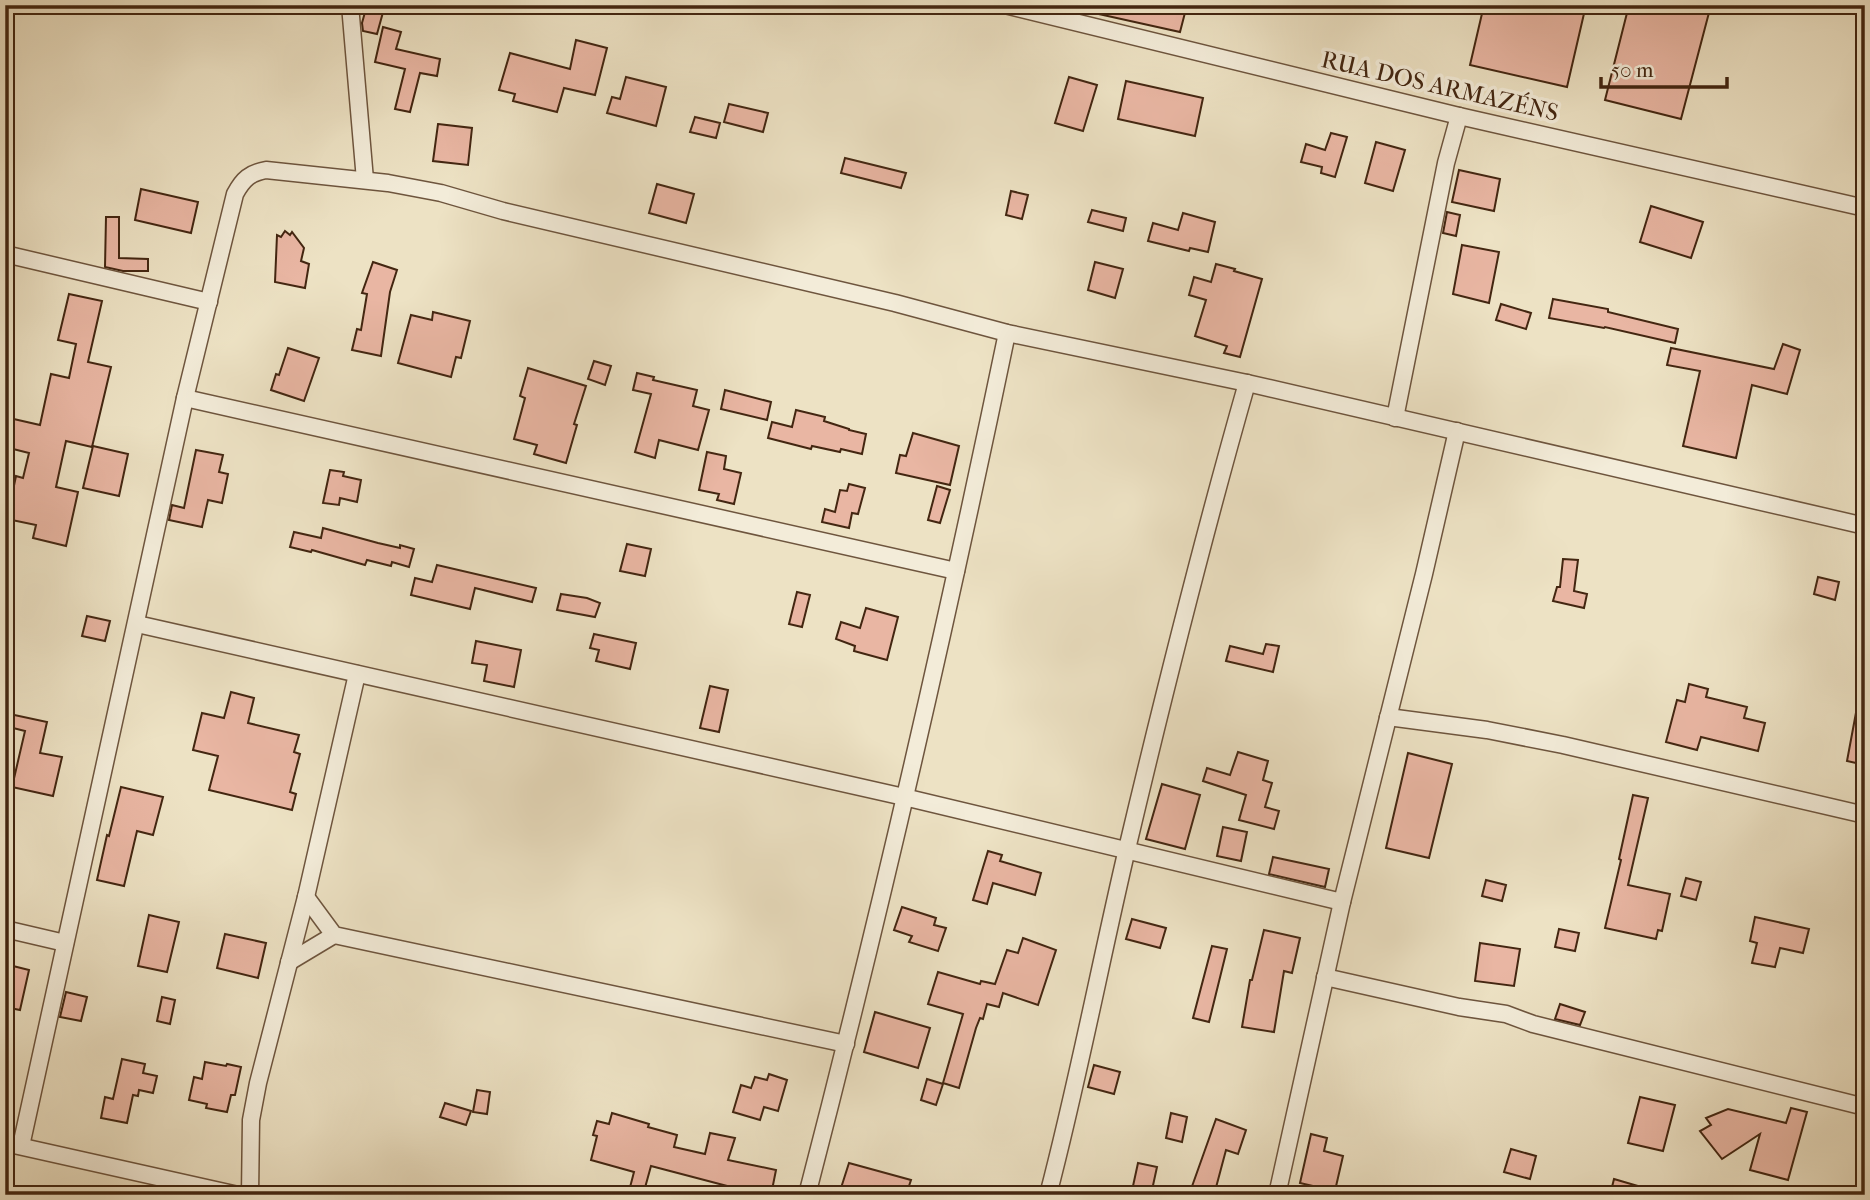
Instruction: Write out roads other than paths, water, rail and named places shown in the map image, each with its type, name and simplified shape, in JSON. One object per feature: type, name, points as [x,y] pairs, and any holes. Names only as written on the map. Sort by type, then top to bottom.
[{"type":"street","points":[[350,5],[365,180]]},
{"type":"street","name":"RUA DOS ARMAZÉNS","points":[[1005,5],[1459,116],[1865,208]]},
{"type":"street","points":[[1395,418],[1446,163],[1459,116]]},
{"type":"street","points":[[238,1195],[13,1144],[65,943],[186,398],[235,194],[241,182],[252,173],[267,170],[365,180],[441,193],[503,211],[895,303],[1007,333],[1247,383],[1865,526]]},
{"type":"street","points":[[5,254],[209,302]]},
{"type":"street","points":[[807,1195],[846,1044],[904,797],[1007,333]]},
{"type":"street","points":[[1048,1195],[1127,850],[1207,526],[1247,383]]},
{"type":"street","points":[[186,398],[956,571]]},
{"type":"street","points":[[1277,1195],[1342,902],[1457,431]]},
{"type":"street","points":[[136,624],[904,797],[1342,902]]},
{"type":"street","points":[[250,1195],[251,1120],[358,674]]},
{"type":"street","points":[[1388,717],[1487,730],[1563,745],[1865,815]]},
{"type":"street","points":[[306,897],[334,935],[846,1044]]},
{"type":"street","points":[[5,929],[65,943]]},
{"type":"street","points":[[289,962],[334,935]]},
{"type":"street","points":[[1325,977],[1459,1007],[1506,1014],[1533,1024],[1865,1107]]}]
